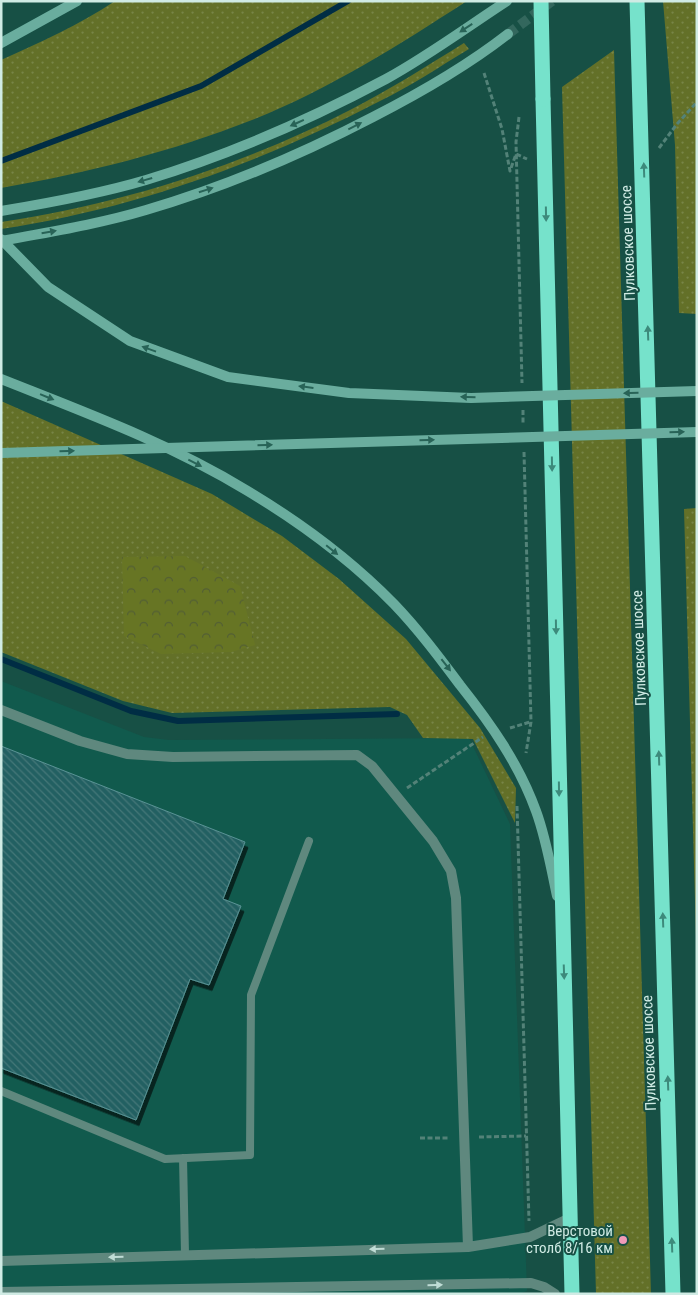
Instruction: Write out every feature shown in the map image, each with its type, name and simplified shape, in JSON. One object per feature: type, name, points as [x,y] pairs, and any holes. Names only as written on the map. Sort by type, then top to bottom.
[{"type":"highway","points":[[541,1],[572,1294]]},
{"type":"highway","name":"Пулковское шоссе","points":[[637,1],[673,1294]]},
{"type":"main road","points":[[1,43],[77,1]]},
{"type":"main road","points":[[1,211],[52,202],[145,181],[243,147],[312,116],[388,78],[507,1]]},
{"type":"main road","points":[[1,240],[71,228],[144,211],[242,179],[322,143],[402,102],[485,52],[508,34]]},
{"type":"main road","points":[[1,240],[48,287],[130,342],[228,377],[349,393],[471,398],[697,391]]},
{"type":"main road","points":[[1,380],[94,416],[177,454],[244,488],[303,528],[394,604],[445,665],[496,732],[522,777],[545,840],[563,924]]},
{"type":"main road","points":[[1,453],[697,432]]},
{"type":"street","points":[[1,710],[80,742],[128,754],[173,757],[357,755],[372,766],[433,840],[451,871],[456,898],[468,1247]]},
{"type":"street","points":[[1,1261],[468,1247],[530,1237],[570,1218]]},
{"type":"street","points":[[1,1292],[531,1283],[544,1287],[555,1294]]},
{"type":"lane","points":[[1,1091],[165,1159],[250,1155],[251,995],[309,840]]},
{"type":"lane","points":[[183,1158],[185,1254]]},
{"type":"path","points":[[484,72],[502,129],[510,171],[516,154]]},
{"type":"path","points":[[662,143],[697,102]]},
{"type":"path","points":[[519,117],[516,154],[522,384]]},
{"type":"path","points":[[523,404],[523,424]]},
{"type":"path","points":[[524,444],[531,722],[525,760]]},
{"type":"path","points":[[396,795],[484,736],[531,722]]},
{"type":"path","points":[[519,797],[518,896],[529,1221]]},
{"type":"shaded area","points":[[115,1],[467,1],[335,81],[252,120],[160,152],[65,176],[1,188],[1,60],[74,25]]},
{"type":"shaded area","points":[[663,1],[697,1],[697,314],[679,313],[675,145]]},
{"type":"shaded area","points":[[464,43],[469,49],[403,89],[335,123],[243,163],[196,181],[148,196],[51,220],[1,229],[1,222],[46,215],[136,194],[224,165],[267,148],[350,110],[408,78]]},
{"type":"shaded area","points":[[614,50],[651,1294],[596,1294],[562,87]]},
{"type":"shaded area","points":[[1,401],[212,494],[282,536],[339,579],[406,639],[480,728],[516,788],[515,823],[473,739],[423,738],[407,715],[390,707],[172,713],[123,701],[1,652]]},
{"type":"shaded area","points":[[697,508],[697,972],[684,509]]},
{"type":"shaded area","points":[[1,681],[144,737],[169,740],[469,738],[510,824],[527,1291],[518,1294],[1,1294]]},
{"type":"green space","points":[[185,556],[240,586],[255,645],[231,652],[161,654],[124,636],[122,557]]},
{"type":"building","points":[[1,746],[245,842],[223,899],[241,906],[209,985],[190,979],[136,1120],[1,1068]]},
{"type":"waterway","points":[[1,161],[201,86],[348,1]]},
{"type":"waterway","points":[[1,659],[131,711],[178,721],[397,714]]},
{"type":"tunnel","points":[[508,34],[552,1]]},
{"type":"place","name":"Верстовой столб 8/16 км","points":[[623,1240]]}]
